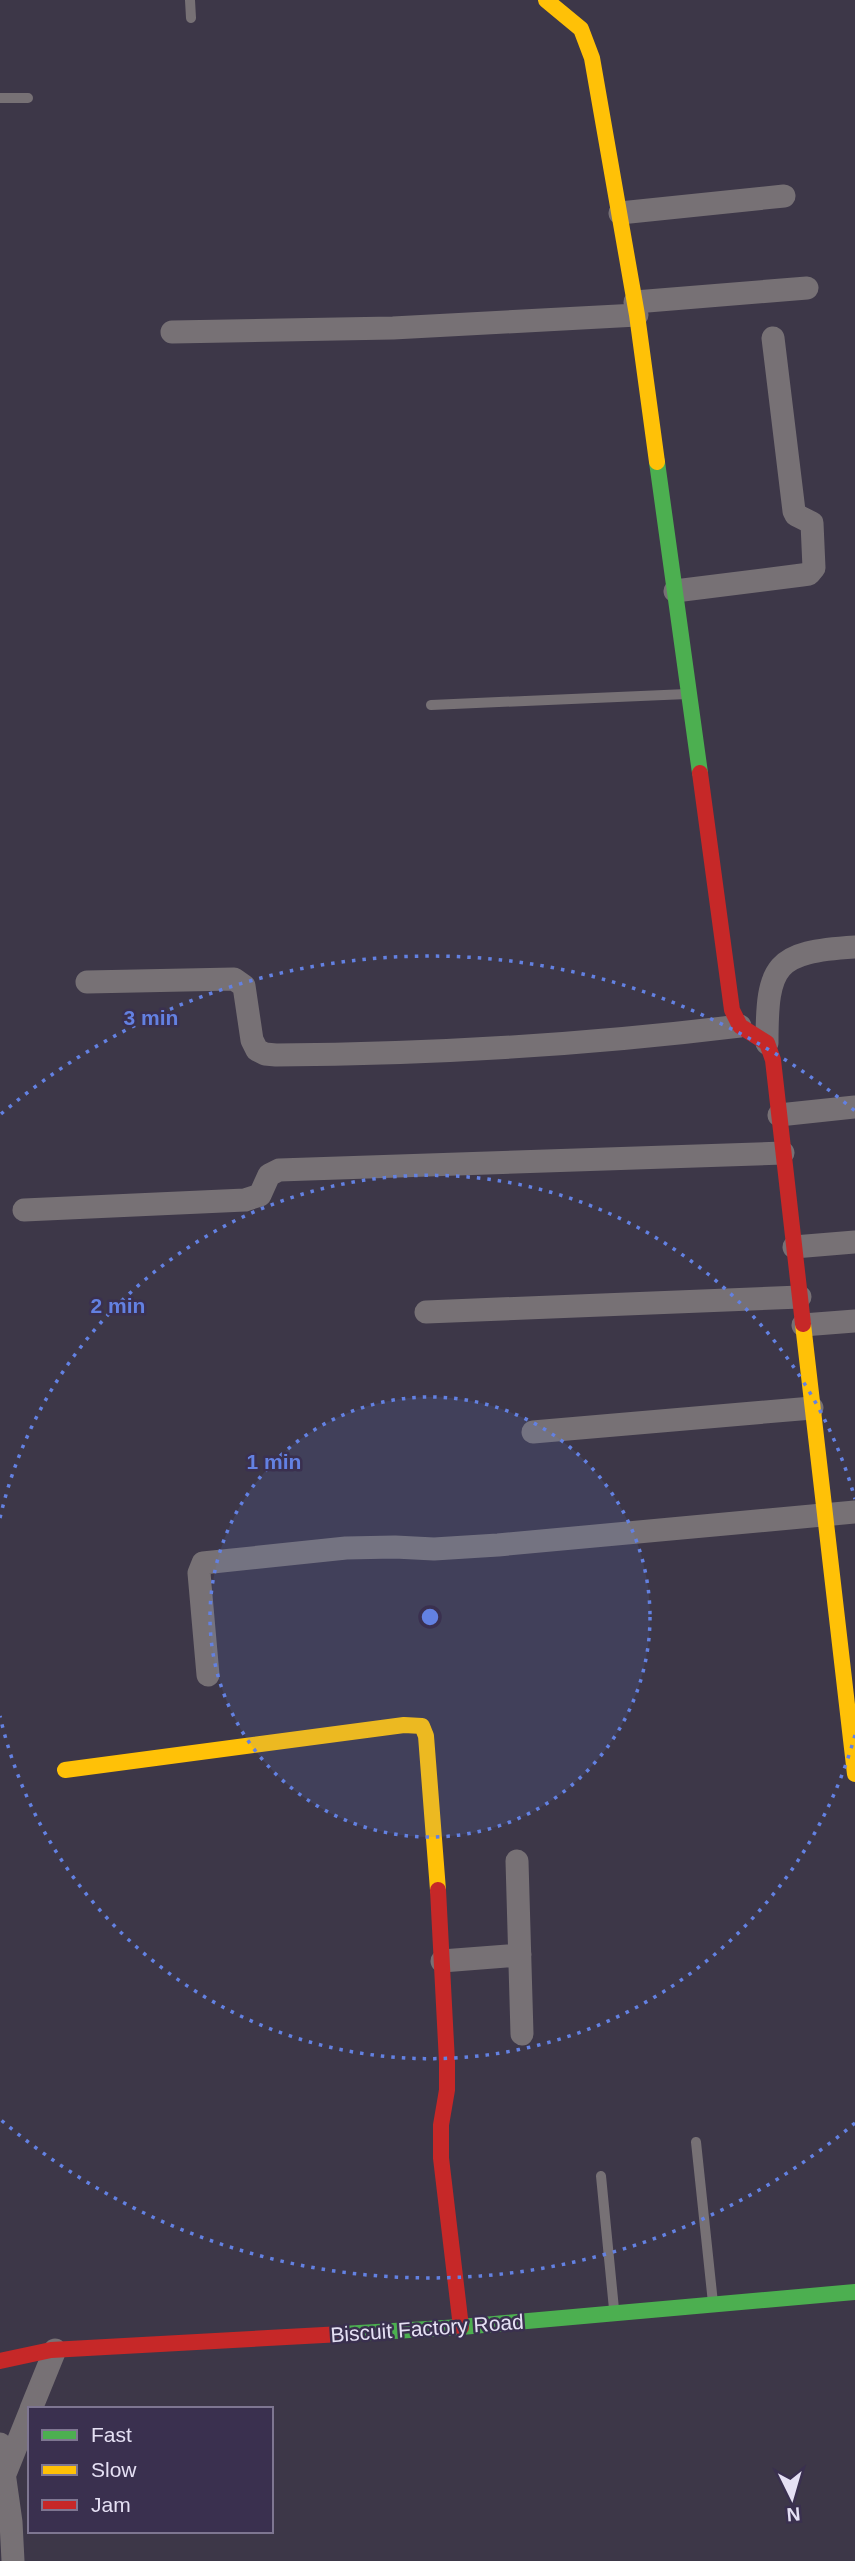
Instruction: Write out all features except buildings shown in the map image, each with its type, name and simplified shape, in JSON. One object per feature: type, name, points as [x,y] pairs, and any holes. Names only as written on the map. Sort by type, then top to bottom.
[{"type":"street","points":[[546,0],[576,22],[585,34],[591,51],[636,308],[732,1010],[740,1026],[767,1043]]},
{"type":"street","points":[[620,213],[784,197]]},
{"type":"street","points":[[173,332],[393,328],[636,308],[807,288]]},
{"type":"street","points":[[675,591],[809,574],[814,568],[812,523],[796,515],[794,511],[773,338]]},
{"type":"street","points":[[855,947],[806,952],[789,959],[773,976],[767,1004],[767,1043],[772,1060],[779,1115],[855,1774]]},
{"type":"street","points":[[87,982],[234,979],[244,986],[257,1050],[276,1055],[376,1055],[549,1046],[740,1026]]},
{"type":"street","points":[[779,1115],[855,1107]]},
{"type":"street","points":[[24,1210],[253,1199],[260,1195],[268,1175],[279,1170],[783,1153]]},
{"type":"street","points":[[794,1247],[855,1242]]},
{"type":"street","points":[[426,1312],[800,1297]]},
{"type":"street","points":[[803,1325],[855,1321]]},
{"type":"street","points":[[533,1432],[813,1408]]},
{"type":"street","points":[[208,1675],[199,1573],[201,1565],[207,1562],[346,1548],[434,1549],[486,1546],[855,1512]]},
{"type":"street","points":[[65,1770],[404,1725],[422,1726],[426,1737],[436,1849],[447,2071],[447,2090],[440,2126],[441,2158],[461,2328]]},
{"type":"street","points":[[517,1861],[522,2034]]},
{"type":"street","points":[[442,1961],[520,1955]]},
{"type":"street","name":"Biscuit Factory Road","points":[[0,2361],[55,2350],[461,2328],[855,2292]]},
{"type":"street","points":[[31,2407],[55,2350]]},
{"type":"street","points":[[4,2475],[28,2415]]},
{"type":"street","points":[[0,2444],[13,2561]]},
{"type":"lane","points":[[190,0],[191,18]]},
{"type":"lane","points":[[0,98],[28,99]]},
{"type":"lane","points":[[431,705],[690,694]]},
{"type":"lane","points":[[696,2142],[713,2306]]},
{"type":"lane","points":[[601,2176],[615,2315]]},
{"type":"traffic: fast","points":[[657,462],[700,773]]},
{"type":"traffic: fast","points":[[342,2334],[461,2327],[855,2292]]},
{"type":"traffic: slow","points":[[546,0],[581,29],[592,58],[637,315],[657,462]]},
{"type":"traffic: slow","points":[[803,1324],[855,1774]]},
{"type":"traffic: slow","points":[[65,1770],[404,1725],[422,1726],[426,1736],[438,1890]]},
{"type":"traffic: jam","points":[[700,773],[732,1010],[740,1026],[767,1043],[773,1060],[803,1324]]},
{"type":"traffic: jam","points":[[438,1890],[447,2062],[441,2158],[461,2327]]},
{"type":"traffic: jam","points":[[0,2361],[51,2350],[342,2334]]}]
